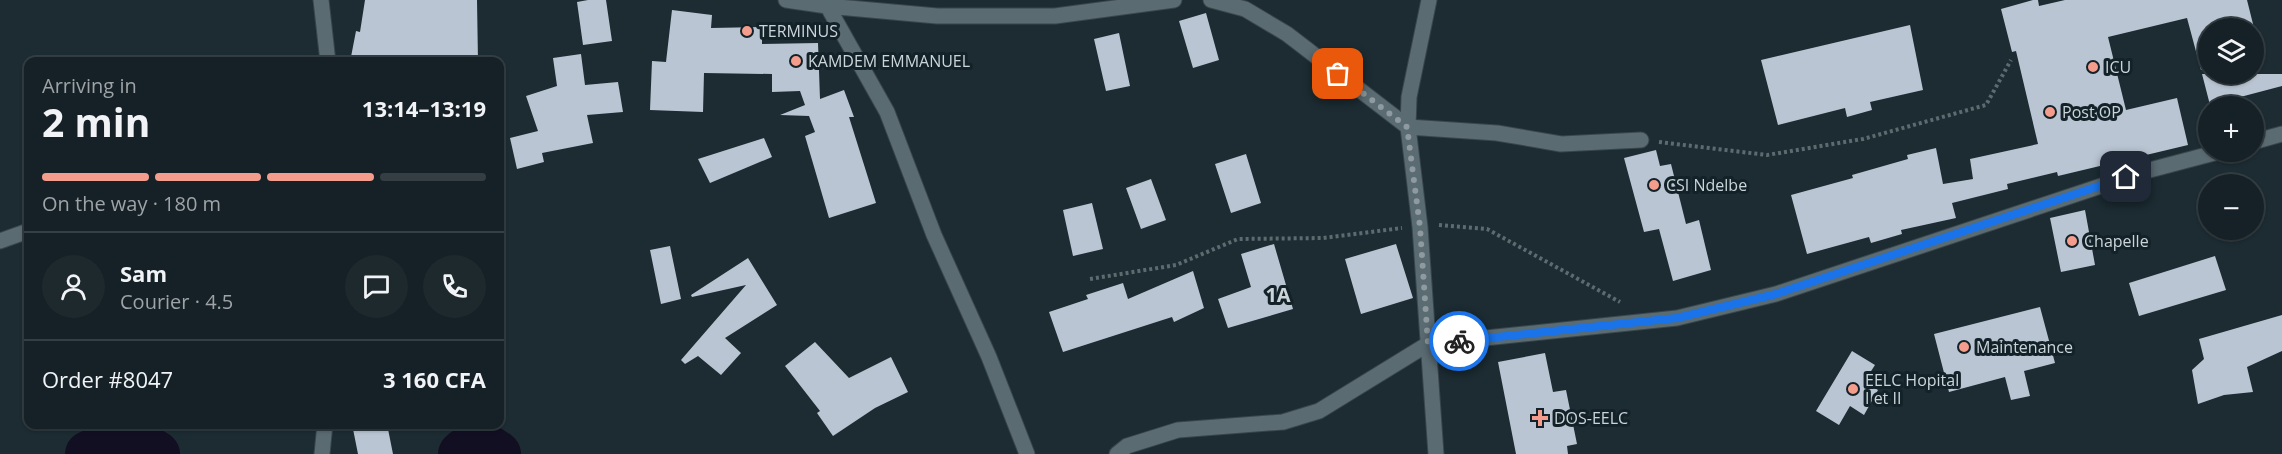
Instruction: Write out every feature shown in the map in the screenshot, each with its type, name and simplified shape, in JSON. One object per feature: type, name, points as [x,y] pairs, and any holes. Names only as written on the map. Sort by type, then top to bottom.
[{"type":"street","points":[[321,0],[327,57]]},
{"type":"street","points":[[786,0],[937,16],[1055,16],[1174,0]]},
{"type":"street","points":[[1211,0],[1245,9],[1287,34],[1407,127],[1497,133],[1561,144],[1641,140]]},
{"type":"street","points":[[1429,0],[1409,97],[1407,127],[1420,227],[1436,454]]},
{"type":"street","points":[[826,3],[887,111],[934,235],[989,357],[1027,454]]},
{"type":"street","points":[[2264,139],[2282,134]]},
{"type":"street","points":[[1117,454],[1127,446],[1178,430],[1283,422],[1319,411],[1428,344],[1677,318],[1776,294],[2146,171],[2198,157]]},
{"type":"street","points":[[0,241],[24,232]]},
{"type":"street","points":[[323,451],[325,429]]},
{"type":"path","points":[[1641,140],[1767,155],[1863,139],[1986,105],[2011,60]]},
{"type":"building","points":[[365,0],[477,0],[478,57],[351,57],[356,31],[360,32]]},
{"type":"building","points":[[606,0],[612,41],[583,45],[577,2]]},
{"type":"building","points":[[2033,0],[2038,0],[2039,6],[2065,0],[2247,0],[2252,18],[2198,18],[2198,59],[2187,18],[2108,37],[2126,110],[2177,98],[2188,145],[2058,176],[2057,172],[2007,184],[2008,189],[1952,203],[1956,218],[1901,230],[1902,234],[1871,243],[1869,237],[1807,254],[1791,195],[1853,178],[1852,175],[1908,159],[1907,155],[1936,148],[1943,184],[1973,179],[1970,159],[2038,144],[2016,51],[2012,52],[2001,9]]},
{"type":"building","points":[[672,10],[712,15],[711,28],[762,27],[762,44],[818,43],[820,99],[844,90],[854,117],[849,117],[876,203],[829,218],[805,136],[815,132],[809,116],[780,115],[805,105],[800,91],[772,92],[772,74],[704,73],[703,112],[650,110],[652,61],[666,62]]},
{"type":"building","points":[[1206,13],[1219,60],[1193,68],[1179,21]]},
{"type":"building","points":[[1910,25],[1923,90],[1870,102],[1872,110],[1847,117],[1845,108],[1778,125],[1761,60]]},
{"type":"building","points":[[1119,33],[1130,86],[1106,91],[1094,39]]},
{"type":"building","points":[[581,54],[585,85],[618,82],[623,112],[587,115],[593,143],[542,153],[544,162],[517,169],[510,138],[538,131],[526,96],[557,86],[553,58]]},
{"type":"building","points":[[2264,74],[2282,74],[2282,86],[2244,96],[2208,96],[2205,84],[2264,84]]},
{"type":"building","points":[[764,138],[772,157],[710,183],[698,159]]},
{"type":"building","points":[[1656,150],[1660,166],[1671,164],[1686,224],[1699,220],[1711,270],[1673,281],[1659,229],[1644,232],[1624,158]]},
{"type":"building","points":[[1246,154],[1261,203],[1231,213],[1215,164]]},
{"type":"building","points":[[1151,179],[1166,220],[1141,229],[1126,188]]},
{"type":"building","points":[[1092,203],[1103,249],[1073,256],[1063,210]]},
{"type":"building","name":"Chapelle","points":[[2085,210],[2095,265],[2061,272],[2050,218]]},
{"type":"building","points":[[1274,244],[1293,309],[1228,328],[1218,299],[1251,287],[1241,254]]},
{"type":"building","points":[[1396,244],[1413,298],[1361,314],[1345,259]]},
{"type":"building","points":[[670,246],[681,299],[661,304],[650,250]]},
{"type":"building","points":[[2215,256],[2226,290],[2139,316],[2129,283]]},
{"type":"building","points":[[748,258],[777,305],[725,338],[741,353],[721,375],[698,356],[685,364],[681,360],[746,285],[692,297],[691,295]]},
{"type":"building","points":[[1193,271],[1204,308],[1174,322],[1172,317],[1063,352],[1049,312],[1088,299],[1086,295],[1123,283],[1128,299]]},
{"type":"building","name":"Maintenance","points":[[2040,307],[2055,363],[2024,371],[2030,396],[2011,400],[2005,377],[1949,392],[1934,334]]},
{"type":"building","points":[[2282,315],[2282,351],[2247,367],[2253,392],[2224,395],[2198,404],[2192,370],[2204,359],[2199,339]]},
{"type":"building","points":[[815,342],[849,378],[891,357],[908,392],[875,408],[833,436],[817,413],[820,411],[785,366]]},
{"type":"building","name":"EELC Hopital I et II","points":[[1852,351],[1875,365],[1864,382],[1878,390],[1864,415],[1850,406],[1839,425],[1816,411]]},
{"type":"building","name":"DOS-EELC","points":[[1545,353],[1553,392],[1566,390],[1577,444],[1567,446],[1568,454],[1516,454],[1498,362]]},
{"type":"building","points":[[353,429],[388,429],[393,454],[358,454]]},
{"type":"waterway","points":[[88,454],[123,441],[137,443],[157,454]]},
{"type":"waterway","points":[[461,454],[475,445],[484,446],[498,454]]},
{"type":"way so far","points":[[1338,74],[1407,127],[1420,227],[1428,344],[1459,341]]},
{"type":"place","name":"TERMINUS","points":[[747,31]]},
{"type":"place","name":"KAMDEM EMMANUEL","points":[[796,61]]},
{"type":"place","name":"ICU","points":[[2093,67]]},
{"type":"place","name":"Post OP","points":[[2050,112]]},
{"type":"place","name":"CSI Ndelbe","points":[[1654,185]]},
{"type":"place","name":"Chapelle","points":[[2072,241]]},
{"type":"place","name":"Maintenance","points":[[1964,347]]},
{"type":"place","name":"EELC Hopital I et II","points":[[1853,389]]},
{"type":"place","name":"DOS-EELC","points":[[1540,418]]},
{"type":"district","name":"1A","points":[[1278,294]]},
{"type":"route","points":[[1459,341],[1677,318],[1776,294],[2126,177]]}]
